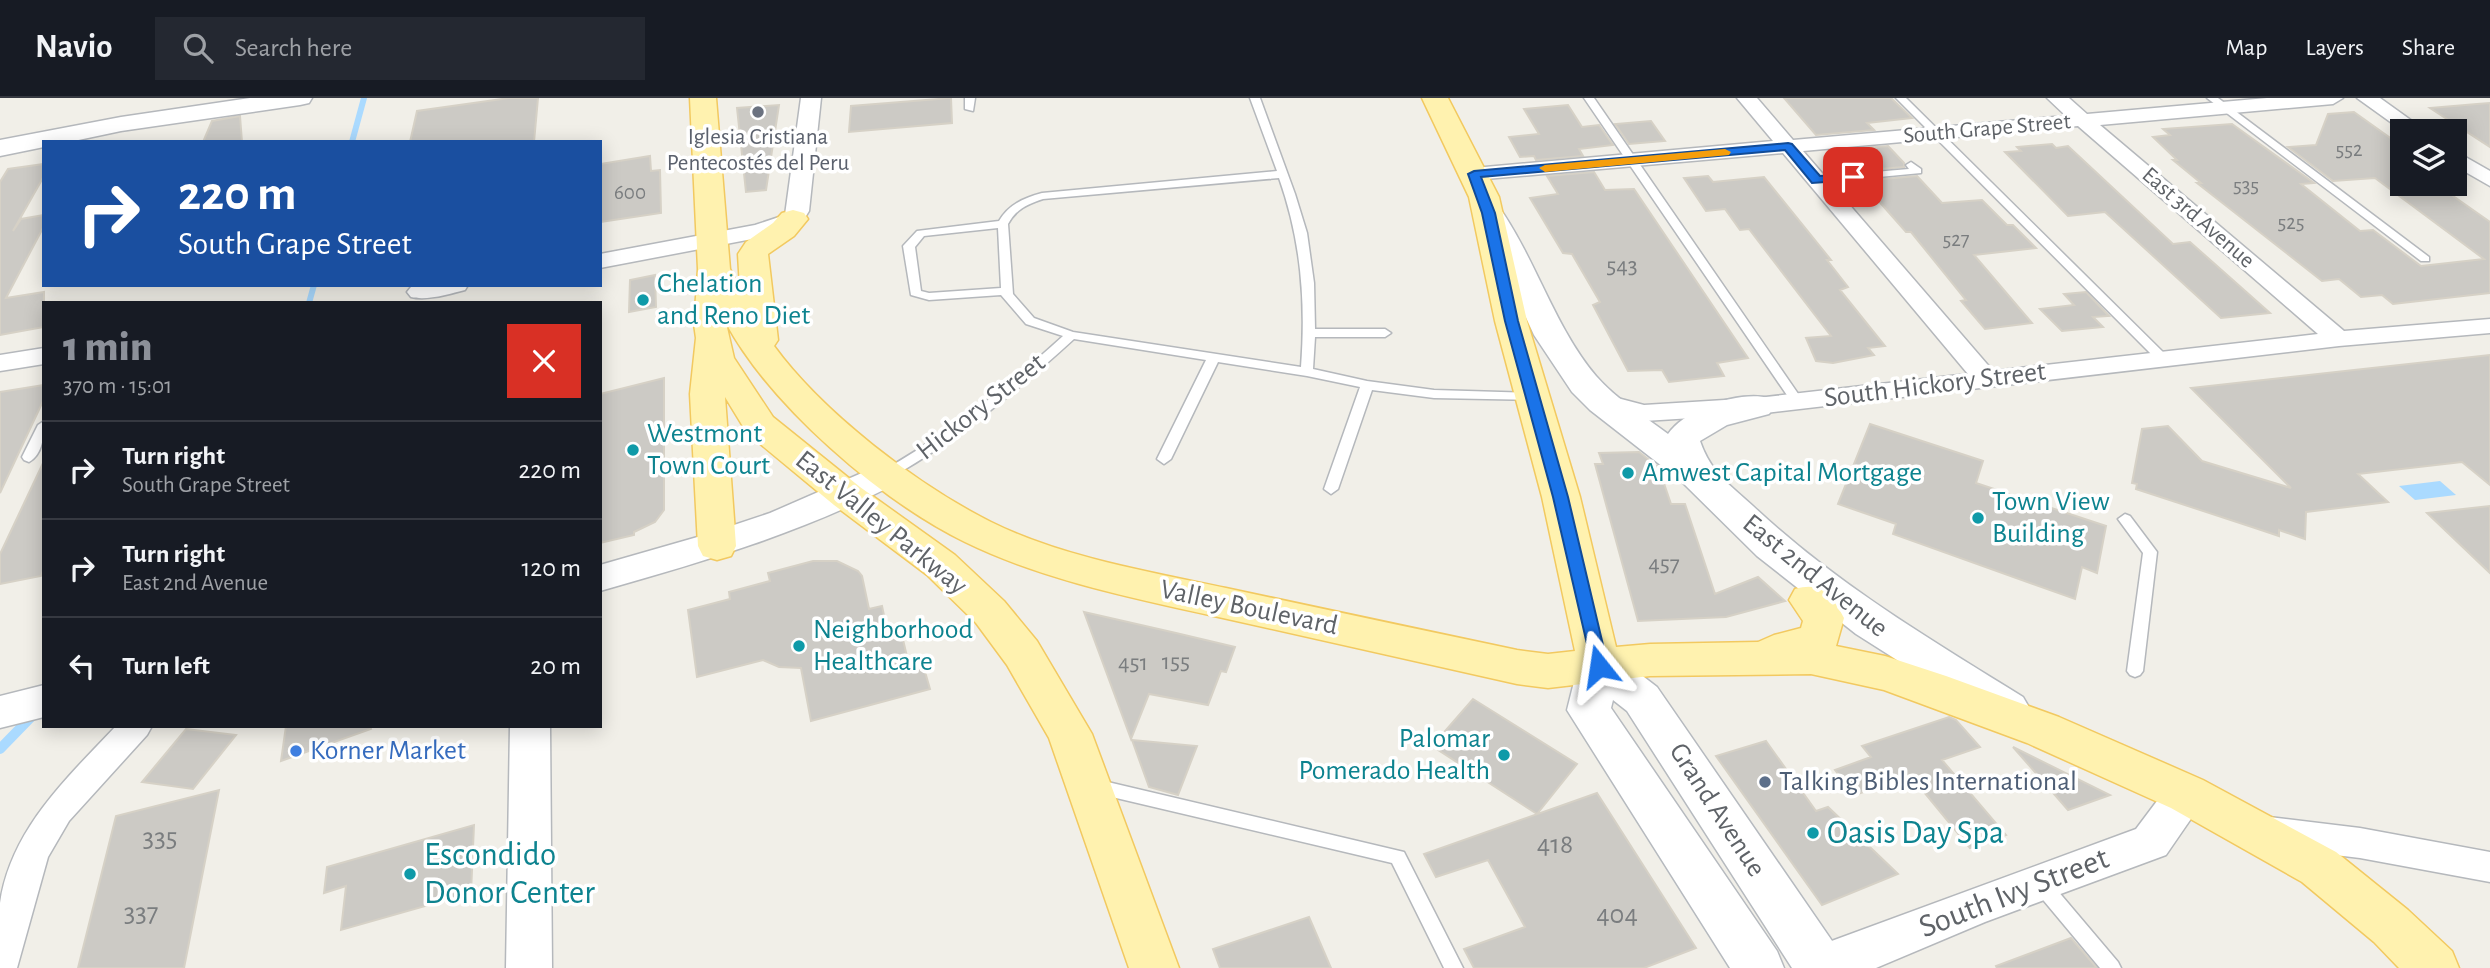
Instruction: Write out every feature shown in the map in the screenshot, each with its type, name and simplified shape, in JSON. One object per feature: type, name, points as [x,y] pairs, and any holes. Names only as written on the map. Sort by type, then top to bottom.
[{"type":"main road","name":"East Valley Parkway","points":[[703,98],[713,255],[711,335],[717,358],[760,425],[847,496],[941,565],[990,612],[1022,653],[1070,734],[1154,968]]},
{"type":"main road","name":"Grand Avenue","points":[[1435,98],[1474,174],[1488,213],[1511,321],[1561,497],[1599,666],[1589,709],[1759,968]]},
{"type":"main road","points":[[1488,213],[1562,355],[1602,402]]},
{"type":"main road","points":[[764,355],[752,254],[758,245],[779,235],[793,219]]},
{"type":"main road","name":"East Valley Parkway","points":[[713,255],[751,338],[764,355],[804,403],[901,484]]},
{"type":"main road","points":[[711,335],[707,394],[717,546]]},
{"type":"main road","name":"East 2nd Avenue","points":[[1602,402],[1698,487],[1870,623],[2043,730]]},
{"type":"main road","points":[[1698,487],[1682,441],[1687,429],[1698,422],[1758,406]]},
{"type":"main road","name":"Valley Boulevard","points":[[901,484],[978,532],[1047,559],[1129,581],[1517,667],[1548,671],[1599,666]]},
{"type":"main road","name":"East 2nd Avenue","points":[[1698,487],[1762,563],[1810,600],[1824,618],[1820,637],[1812,642],[1739,659]]},
{"type":"main road","name":"East 2nd Avenue","points":[[1599,666],[1650,660],[1811,658],[1859,667],[1931,688],[2043,730],[2187,794],[2255,830],[2319,867],[2391,926],[2423,965]]},
{"type":"main road","name":"Grand Avenue","points":[[1599,666],[1636,694],[1654,716],[1819,967]]},
{"type":"street","points":[[0,148],[132,122],[300,98]]},
{"type":"street","points":[[602,261],[713,255],[760,231],[793,219],[798,211],[811,98]]},
{"type":"street","points":[[1747,98],[1985,378]]},
{"type":"street","name":"East 3rd Avenue","points":[[2057,98],[2339,339]]},
{"type":"street","name":"South Grape Street","points":[[1474,174],[2084,121],[2218,103],[2333,98]]},
{"type":"street","points":[[2367,98],[2398,119]]},
{"type":"street","points":[[2467,165],[2490,180]]},
{"type":"street","points":[[419,292],[446,287]]},
{"type":"street","name":"South Hickory Street","points":[[1602,402],[1624,410],[1644,413],[1758,406],[2339,339],[2490,326]]},
{"type":"street","points":[[0,363],[42,356]]},
{"type":"street","points":[[602,577],[717,546],[847,496],[901,484]]},
{"type":"street","points":[[0,712],[42,702]]},
{"type":"street","points":[[0,966],[32,853],[57,811],[134,728]]},
{"type":"street","points":[[529,968],[530,728]]},
{"type":"street","name":"South Ivy Street","points":[[1819,967],[2151,842],[2187,794]]},
{"type":"street","points":[[2255,830],[2360,843],[2490,867]]},
{"type":"lane","points":[[1255,98],[1283,174],[1305,252],[1310,333],[1307,372]]},
{"type":"lane","points":[[1589,98],[1797,401]]},
{"type":"lane","points":[[1901,98],[2163,359]]},
{"type":"lane","points":[[2218,103],[2426,259]]},
{"type":"lane","points":[[1816,180],[1917,171],[1911,164]]},
{"type":"lane","points":[[1283,174],[1042,196],[1017,204],[1006,215],[1003,224],[1007,295],[1030,321],[1071,335],[1307,372],[1367,385],[1434,394],[1532,397]]},
{"type":"lane","points":[[1003,224],[921,233],[909,246],[915,293],[929,297],[1007,290]]},
{"type":"lane","points":[[1310,333],[1384,333]]},
{"type":"lane","name":"Hickory Street","points":[[901,484],[909,463],[1025,378],[1071,335]]},
{"type":"lane","points":[[1164,460],[1214,357]]},
{"type":"lane","points":[[1331,489],[1367,385]]},
{"type":"lane","points":[[29,457],[42,429]]},
{"type":"lane","points":[[2125,519],[2150,552],[2135,671]]},
{"type":"lane","points":[[1088,785],[1398,857],[1454,968]]},
{"type":"lane","points":[[2039,882],[2112,968]]},
{"type":"water","points":[[2440,481],[2456,495],[2415,500],[2399,486]]},
{"type":"building","points":[[509,98],[538,98],[534,140],[410,140],[417,111]]},
{"type":"building","points":[[951,98],[952,123],[849,132],[851,106]]},
{"type":"building","points":[[1784,98],[1891,98],[1912,118],[1867,123],[1874,130],[1816,135]]},
{"type":"building","points":[[2490,103],[2490,147],[2467,132],[2467,119],[2447,119],[2430,108]]},
{"type":"building","points":[[779,105],[766,190],[746,192],[737,108]]},
{"type":"building","points":[[1568,105],[1582,127],[1599,125],[1613,145],[1579,149],[1583,156],[1536,160],[1534,156],[1520,157],[1509,137],[1539,134],[1524,109]]},
{"type":"building","points":[[2354,112],[2390,138],[2390,189],[2375,178],[2333,181],[2288,147],[2316,145],[2328,114]]},
{"type":"building","points":[[240,116],[242,140],[204,140],[212,121]]},
{"type":"building","points":[[1651,121],[1665,141],[1629,144],[1615,124]]},
{"type":"building","points":[[2232,124],[2314,183],[2301,184],[2360,231],[2373,230],[2421,266],[2484,259],[2399,196],[2453,196],[2490,222],[2490,293],[2393,304],[2382,295],[2361,297],[2339,279],[2322,281],[2197,183],[2201,183],[2173,160],[2177,160],[2153,137],[2170,135],[2163,129]]},
{"type":"building","points":[[2052,144],[2056,148],[2068,146],[2173,244],[2190,242],[2270,313],[2221,318],[2105,212],[2068,216],[2005,152],[2021,151],[2017,147]]},
{"type":"building","points":[[1888,146],[1904,163],[1904,167],[1845,172],[1830,151]]},
{"type":"building","points":[[650,156],[651,171],[660,170],[661,213],[602,222],[602,164]]},
{"type":"building","points":[[42,164],[42,180],[13,231],[21,219],[42,215],[42,230],[6,298],[44,292],[44,301],[42,327],[0,335],[0,182],[8,169]]},
{"type":"building","points":[[1594,172],[1605,190],[1634,189],[1748,358],[1717,363],[1724,376],[1669,382],[1662,370],[1628,371],[1593,305],[1600,302],[1572,254],[1563,253],[1530,198],[1558,194],[1547,176]]},
{"type":"building","points":[[1708,176],[1713,182],[1764,177],[1831,260],[1827,260],[1848,287],[1840,290],[1885,346],[1868,348],[1874,355],[1833,363],[1816,361],[1806,338],[1831,336],[1749,229],[1740,230],[1725,209],[1706,211],[1684,178]]},
{"type":"building","points":[[1917,176],[1942,203],[1982,200],[2036,248],[1974,255],[2032,323],[1985,329],[1961,301],[1966,300],[1911,232],[1906,232],[1861,181]]},
{"type":"building","name":"Chelation and Reno Diet","points":[[655,275],[656,307],[629,312],[630,280]]},
{"type":"building","points":[[2086,292],[2109,316],[2093,317],[2103,327],[2062,331],[2040,309],[2074,305],[2064,294]]},
{"type":"building","points":[[2490,355],[2490,485],[2462,462],[2358,474],[2388,502],[2306,512],[2305,539],[2279,530],[2279,536],[2136,489],[2137,484],[2132,483],[2142,429],[2168,426],[2202,461],[2291,488],[2191,388]]},
{"type":"building","name":"Westmont Town Court","points":[[664,378],[664,510],[655,522],[634,532],[634,535],[602,543],[602,394]]},
{"type":"building","points":[[42,385],[42,403],[0,493],[0,392]]},
{"type":"building","name":"Town View Building","points":[[1870,424],[1983,461],[1976,483],[2106,526],[2097,573],[2082,567],[2075,599],[1893,534],[1896,524],[1838,504]]},
{"type":"building","points":[[1639,452],[1648,459],[1650,465],[1658,466],[1671,504],[1685,504],[1715,594],[1758,577],[1785,601],[1726,617],[1638,621],[1595,464],[1603,464],[1599,453]]},
{"type":"building","points":[[42,465],[41,576],[0,584],[0,554]]},
{"type":"building","points":[[2490,506],[2490,573],[2427,513]]},
{"type":"building","name":"Neighborhood Healthcare","points":[[813,561],[837,561],[858,571],[862,576],[869,609],[882,606],[888,634],[901,631],[908,661],[921,658],[930,689],[811,721],[801,668],[779,667],[763,660],[697,677],[688,610],[730,599],[729,592],[770,581],[768,573]]},
{"type":"building","points":[[1084,612],[1235,647],[1226,672],[1221,671],[1208,705],[1149,694],[1131,739]]},
{"type":"building","name":"Palomar Pomerado Health","points":[[1473,699],[1577,764],[1537,814],[1432,746]]},
{"type":"building","points":[[1949,717],[1956,720],[1980,747],[1942,760],[2006,835],[1970,848],[1910,775],[1855,795],[1835,770],[1871,757],[1862,746]]},
{"type":"building","name":"Korner Market","points":[[286,728],[371,728],[371,729],[281,761]]},
{"type":"building","points":[[186,729],[236,735],[193,789],[142,782]]},
{"type":"building","points":[[1132,740],[1197,746],[1178,795],[1149,787]]},
{"type":"building","points":[[1766,741],[1816,811],[1828,807],[1898,874],[1822,905],[1716,756]]},
{"type":"building","points":[[2013,747],[2110,795],[2068,810]]},
{"type":"building","points":[[219,790],[184,968],[78,968],[116,816]]},
{"type":"building","points":[[1597,793],[1696,948],[1644,968],[1474,968],[1464,949],[1525,927],[1488,860],[1436,877],[1424,854]]},
{"type":"building","name":"Escondido Donor Center","points":[[474,825],[471,893],[341,930],[346,886],[324,893],[327,867]]},
{"type":"building","points":[[1309,917],[1331,968],[1220,968],[1213,949]]},
{"type":"building","points":[[2071,938],[2097,968],[1996,966]]},
{"type":"waterway","points":[[353,140],[364,98]]},
{"type":"waterway","points":[[310,301],[313,287]]},
{"type":"waterway","points":[[0,749],[34,714]]},
{"type":"slow traffic","points":[[1545,168],[1725,152]]},
{"type":"place","name":"Iglesia Cristiana Pentecostés del Peru","points":[[758,112]]},
{"type":"place","name":"Chelation and Reno Diet","points":[[643,300]]},
{"type":"place","name":"Westmont Town Court","points":[[633,450]]},
{"type":"place","name":"Amwest Capital Mortgage","points":[[1628,473]]},
{"type":"place","name":"Town View Building","points":[[1978,518]]},
{"type":"place","name":"Neighborhood Healthcare","points":[[799,646]]},
{"type":"place","name":"Korner Market","points":[[296,751]]},
{"type":"place","name":"Palomar Pomerado Health","points":[[1504,755]]},
{"type":"place","name":"Talking Bibles International","points":[[1765,782]]},
{"type":"place","name":"Oasis Day Spa","points":[[1813,833]]},
{"type":"place","name":"Escondido Donor Center","points":[[410,874]]},
{"type":"route","points":[[1599,666],[1561,497],[1511,321],[1484,197],[1474,174],[1788,147],[1816,180],[1853,177]]}]
